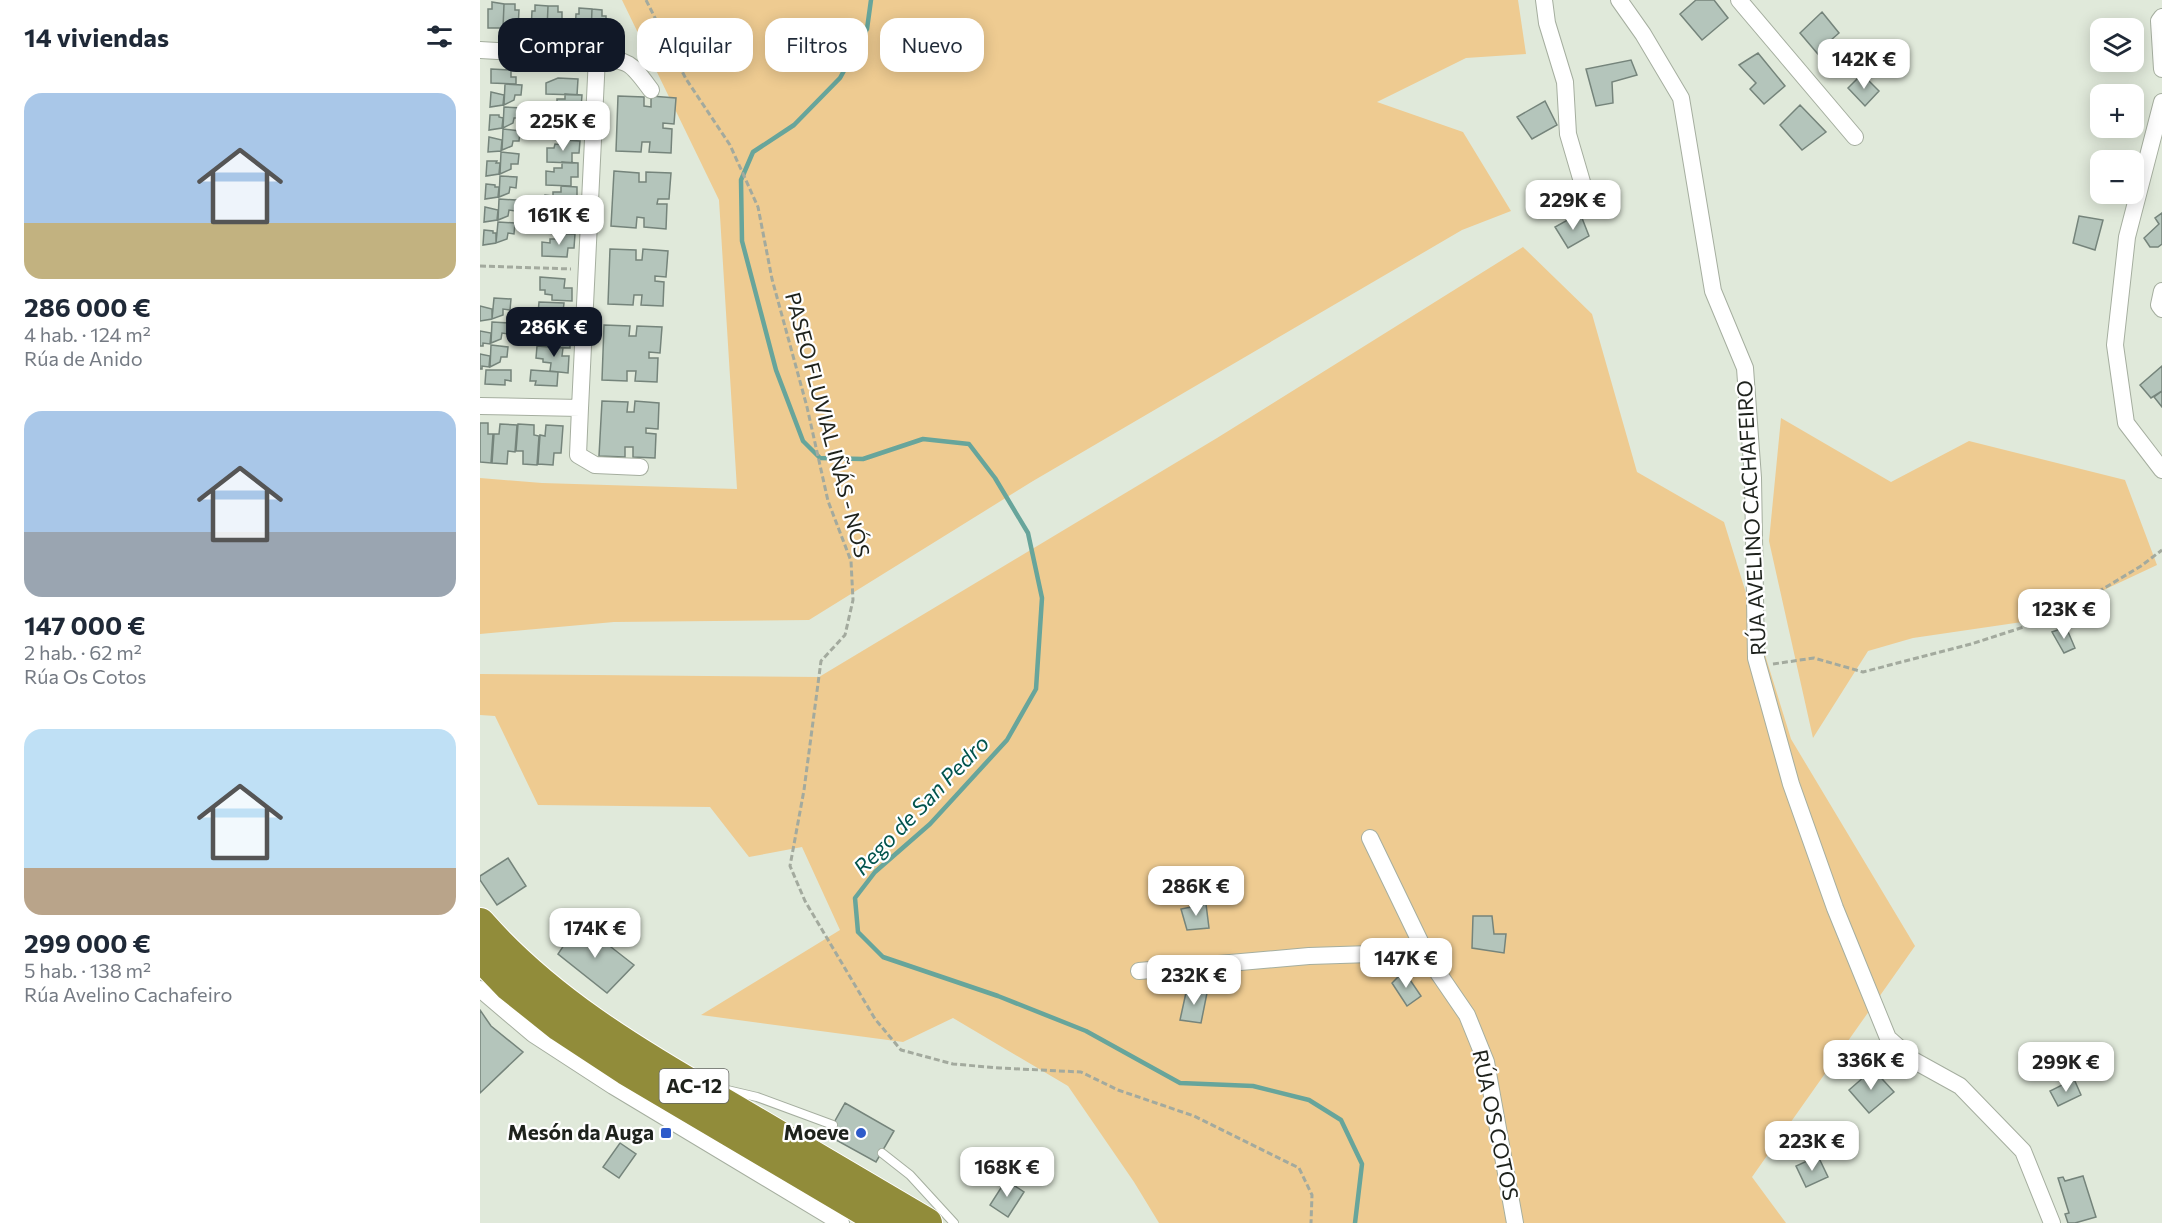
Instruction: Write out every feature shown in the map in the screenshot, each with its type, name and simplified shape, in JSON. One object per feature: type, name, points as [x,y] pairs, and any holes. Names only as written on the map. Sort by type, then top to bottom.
[{"type":"highway","name":"AC-12","points":[[480,923],[503,949],[558,997],[612,1035],[678,1077],[927,1223]]},
{"type":"highway","name":"AC-12","points":[[480,956],[509,986],[559,1026],[626,1070],[885,1223]]},
{"type":"street","points":[[1544,0],[1547,23],[1565,82],[1568,134],[1587,199]]},
{"type":"street","name":"RÚA AVELINO CACHAFEIRO","points":[[1619,0],[1643,34],[1681,98],[1713,291],[1745,368],[1753,478],[1756,658],[1791,784],[1835,908],[1888,1038],[1913,1060],[1960,1086],[2023,1151],[2052,1223]]},
{"type":"street","points":[[1739,0],[1856,137]]},
{"type":"street","points":[[2162,17],[2159,21],[2162,69]]},
{"type":"street","points":[[480,50],[498,51]]},
{"type":"street","points":[[625,62],[636,70],[651,90]]},
{"type":"street","points":[[596,72],[578,455],[595,465],[640,467]]},
{"type":"street","points":[[2162,102],[2127,237],[2115,345],[2126,423],[2162,470]]},
{"type":"street","points":[[480,406],[580,408]]},
{"type":"street","name":"RÚA OS COTOS","points":[[1370,838],[1426,955],[1467,1014],[1486,1062],[1515,1223]]},
{"type":"street","points":[[1139,972],[1309,956],[1402,953],[1426,955]]},
{"type":"street","points":[[480,989],[533,1034],[613,1086],[841,1223]]},
{"type":"lane","points":[[678,1077],[757,1096],[833,1125]]},
{"type":"lane","points":[[882,1153],[909,1174],[954,1223]]},
{"type":"path","name":"PASEO FLUVIAL IÑÁS - NÓS","points":[[646,0],[686,80],[730,145],[758,207],[772,279],[815,441],[828,501],[851,561],[853,600],[845,635],[821,661],[804,790],[790,866],[805,901],[875,1019],[901,1050],[953,1064],[1081,1072],[1118,1090],[1194,1116],[1299,1168],[1312,1195],[1311,1223]]},
{"type":"path","points":[[480,266],[588,269]]},
{"type":"path","points":[[1759,668],[1814,658],[1863,672],[1971,644],[2058,616],[2141,566],[2162,550]]},
{"type":"shaded area","points":[[622,0],[1518,0],[1526,54],[1466,58],[1377,102],[1463,132],[1511,211],[1462,230],[1033,481],[809,620],[614,622],[480,634],[480,478],[542,483],[737,489],[719,200],[657,72],[753,72],[753,18],[637,18],[637,31]]},
{"type":"shaded area","points":[[1523,247],[1592,314],[1637,472],[1724,522],[1791,739],[1915,946],[1752,1177],[1786,1223],[1159,1223],[1134,1182],[1068,1086],[953,1018],[903,1042],[701,1015],[840,930],[802,847],[749,857],[710,807],[538,805],[495,716],[480,715],[480,674],[819,677],[1217,438]]},
{"type":"shaded area","points":[[1781,418],[1891,482],[1969,441],[2125,480],[2157,565],[2042,619],[1913,638],[1868,651],[1813,738],[1769,541]]},
{"type":"building","points":[[1696,0],[1714,0],[1728,18],[1702,40],[1680,14]]},
{"type":"building","points":[[492,2],[504,4],[503,18],[498,18],[498,28],[488,28],[488,9],[492,9]]},
{"type":"building","points":[[504,4],[515,4],[515,10],[519,10],[519,18],[503,18]]},
{"type":"building","points":[[535,5],[548,6],[548,18],[532,18],[532,11],[535,11]]},
{"type":"building","points":[[548,6],[558,6],[558,12],[562,12],[562,18],[548,18]]},
{"type":"building","points":[[579,8],[592,9],[592,18],[576,18],[576,14],[579,14]]},
{"type":"building","points":[[592,9],[602,10],[602,16],[606,16],[606,18],[592,18]]},
{"type":"building","points":[[1822,12],[1839,33],[1831,40],[1842,55],[1828,66],[1800,33]]},
{"type":"building","points":[[1758,53],[1785,86],[1764,104],[1750,89],[1756,83],[1739,65]]},
{"type":"building","points":[[1631,60],[1637,75],[1612,82],[1613,103],[1596,106],[1586,69]]},
{"type":"building","points":[[491,69],[498,69],[498,72],[511,72],[511,77],[516,77],[516,84],[491,83]]},
{"type":"building","points":[[1862,74],[1879,91],[1865,106],[1848,88]]},
{"type":"building","points":[[558,78],[578,79],[577,95],[546,94],[546,83]]},
{"type":"building","points":[[505,84],[522,85],[521,95],[515,95],[514,100],[504,105]]},
{"type":"building","points":[[491,92],[504,95],[503,105],[490,107]]},
{"type":"building","points":[[565,94],[582,95],[581,108],[574,107],[574,117],[549,116],[550,102],[557,103],[557,99],[565,99]]},
{"type":"building","points":[[618,96],[644,97],[644,106],[651,107],[651,96],[676,98],[674,124],[663,123],[663,128],[672,129],[671,153],[649,152],[650,142],[642,142],[641,152],[616,151]]},
{"type":"building","points":[[1545,101],[1557,125],[1532,139],[1517,117]]},
{"type":"building","points":[[1800,105],[1826,132],[1802,150],[1780,125]]},
{"type":"building","points":[[504,107],[521,108],[520,118],[514,118],[513,123],[503,128]]},
{"type":"building","points":[[490,115],[499,115],[503,118],[502,128],[489,130]]},
{"type":"building","points":[[564,117],[581,118],[580,131],[573,130],[572,140],[548,139],[549,125],[555,126],[556,122],[564,122]]},
{"type":"building","points":[[503,129],[520,131],[519,141],[513,141],[512,146],[502,150]]},
{"type":"building","points":[[489,137],[502,140],[501,151],[488,152]]},
{"type":"building","points":[[563,140],[580,141],[579,153],[572,153],[572,163],[547,162],[547,148],[554,148],[555,144],[563,145]]},
{"type":"building","points":[[501,152],[519,154],[518,164],[511,164],[511,169],[500,174]]},
{"type":"building","points":[[487,161],[500,163],[499,174],[486,176]]},
{"type":"building","points":[[562,162],[578,163],[578,177],[571,177],[571,186],[546,185],[546,171],[554,172],[554,168],[562,168]]},
{"type":"building","points":[[614,171],[639,173],[639,182],[646,182],[646,172],[671,173],[669,199],[658,199],[657,204],[667,204],[666,229],[644,227],[644,218],[637,217],[636,228],[611,226]]},
{"type":"building","points":[[500,176],[517,177],[516,188],[510,187],[509,193],[499,197]]},
{"type":"building","points":[[486,184],[499,187],[498,197],[485,199]]},
{"type":"building","points":[[561,186],[577,187],[577,201],[570,200],[570,211],[544,209],[545,195],[553,196],[553,192],[561,192]]},
{"type":"building","points":[[499,199],[516,200],[515,211],[509,210],[508,216],[498,220]]},
{"type":"building","points":[[485,207],[498,210],[497,220],[484,222]]},
{"type":"building","points":[[561,210],[576,211],[575,225],[571,224],[570,234],[543,233],[544,219],[553,219],[553,215],[561,216]]},
{"type":"building","points":[[1580,213],[1589,236],[1568,248],[1555,227]]},
{"type":"building","points":[[2162,213],[2162,244],[2158,247],[2150,247],[2144,238],[2159,224],[2155,218]]},
{"type":"building","points":[[2079,216],[2103,220],[2095,250],[2073,243]]},
{"type":"building","points":[[498,222],[515,223],[514,234],[508,233],[507,239],[496,243]]},
{"type":"building","points":[[484,230],[496,233],[496,243],[483,245]]},
{"type":"building","points":[[558,234],[575,234],[574,248],[568,248],[567,257],[542,256],[542,242],[550,243],[550,239],[558,239]]},
{"type":"building","points":[[610,249],[636,250],[636,260],[642,260],[643,249],[668,251],[666,277],[655,276],[655,281],[664,282],[663,306],[641,305],[642,295],[634,295],[633,305],[608,304]]},
{"type":"building","points":[[540,277],[565,279],[564,288],[572,288],[572,301],[552,300],[552,295],[545,294],[545,290],[540,290]]},
{"type":"building","points":[[494,298],[511,299],[510,310],[503,309],[503,315],[492,319]]},
{"type":"building","points":[[539,302],[564,303],[563,312],[571,312],[570,326],[551,325],[551,319],[544,319],[544,314],[538,314]]},
{"type":"building","points":[[480,306],[492,309],[492,319],[480,321]]},
{"type":"building","points":[[492,322],[509,323],[508,334],[502,333],[501,339],[491,343]]},
{"type":"building","points":[[538,324],[564,326],[563,333],[570,333],[570,348],[550,347],[550,341],[543,341],[543,336],[537,335]]},
{"type":"building","points":[[604,325],[630,326],[629,336],[636,336],[637,326],[662,327],[660,353],[649,352],[649,358],[658,358],[657,382],[635,381],[636,371],[627,371],[627,381],[602,380]]},
{"type":"building","points":[[480,331],[491,333],[490,344],[483,343],[483,346],[480,346]]},
{"type":"building","points":[[491,345],[508,347],[507,357],[501,357],[500,362],[490,367]]},
{"type":"building","points":[[537,346],[563,348],[562,356],[569,356],[568,373],[550,371],[551,363],[536,358]]},
{"type":"building","points":[[480,354],[490,356],[489,367],[482,366],[480,369]]},
{"type":"building","points":[[2162,366],[2162,391],[2151,398],[2140,385]]},
{"type":"building","points":[[486,370],[511,370],[511,381],[505,380],[505,385],[485,384]]},
{"type":"building","points":[[531,370],[558,372],[557,386],[535,385],[536,381],[530,381]]},
{"type":"building","points":[[2162,391],[2162,407],[2154,397]]},
{"type":"building","points":[[602,401],[628,402],[627,412],[634,412],[635,401],[659,403],[658,429],[646,428],[646,433],[656,434],[655,458],[633,457],[633,447],[625,447],[625,457],[599,456]]},
{"type":"building","points":[[480,423],[488,423],[488,434],[493,434],[491,463],[480,462]]},
{"type":"building","points":[[500,424],[517,425],[515,452],[508,451],[507,464],[492,463],[494,434],[499,434]]},
{"type":"building","points":[[518,424],[534,425],[534,435],[539,436],[537,465],[523,464],[523,451],[516,451]]},
{"type":"building","points":[[546,425],[563,426],[561,453],[554,453],[553,465],[538,464],[540,435],[545,436]]},
{"type":"building","points":[[2066,627],[2075,648],[2064,653],[2052,632]]},
{"type":"building","points":[[508,858],[526,886],[497,905],[480,880],[480,876]]},
{"type":"building","points":[[1206,904],[1209,928],[1187,930],[1181,909]]},
{"type":"building","points":[[1473,916],[1492,916],[1494,934],[1506,934],[1504,953],[1472,948]]},
{"type":"building","points":[[588,929],[634,965],[607,993],[558,954],[570,936]]},
{"type":"building","points":[[1404,971],[1421,996],[1407,1006],[1392,983]]},
{"type":"building","points":[[1187,988],[1207,993],[1201,1023],[1180,1020]]},
{"type":"building","points":[[480,1010],[491,1026],[523,1052],[480,1093]]},
{"type":"building","points":[[1873,1069],[1894,1092],[1869,1113],[1849,1090]]},
{"type":"building","points":[[2074,1079],[2081,1095],[2058,1106],[2050,1091]]},
{"type":"building","name":"Moeve","points":[[845,1103],[894,1131],[876,1162],[827,1135]]},
{"type":"building","points":[[620,1143],[636,1154],[619,1178],[603,1167]]},
{"type":"building","points":[[1818,1156],[1828,1177],[1806,1187],[1796,1166]]},
{"type":"building","points":[[2083,1176],[2096,1217],[2068,1223],[2065,1214],[2069,1213],[2058,1178],[2063,1177],[2065,1181]]},
{"type":"building","points":[[1006,1180],[1024,1192],[1008,1217],[990,1205]]},
{"type":"waterway","name":"Rego de San Pedro","points":[[871,0],[867,29],[840,78],[794,125],[753,152],[741,180],[742,241],[776,370],[803,441],[820,458],[863,459],[923,439],[969,444],[995,478],[1028,533],[1042,598],[1036,689],[1007,740],[930,824],[875,872],[855,898],[858,932],[883,957],[998,996],[1086,1031],[1180,1083],[1253,1086],[1309,1100],[1341,1120],[1362,1164],[1355,1223]]},
{"type":"place","name":"Mesón da Auga","points":[[666,1133]]},
{"type":"place","name":"Moeve","points":[[861,1133]]}]
